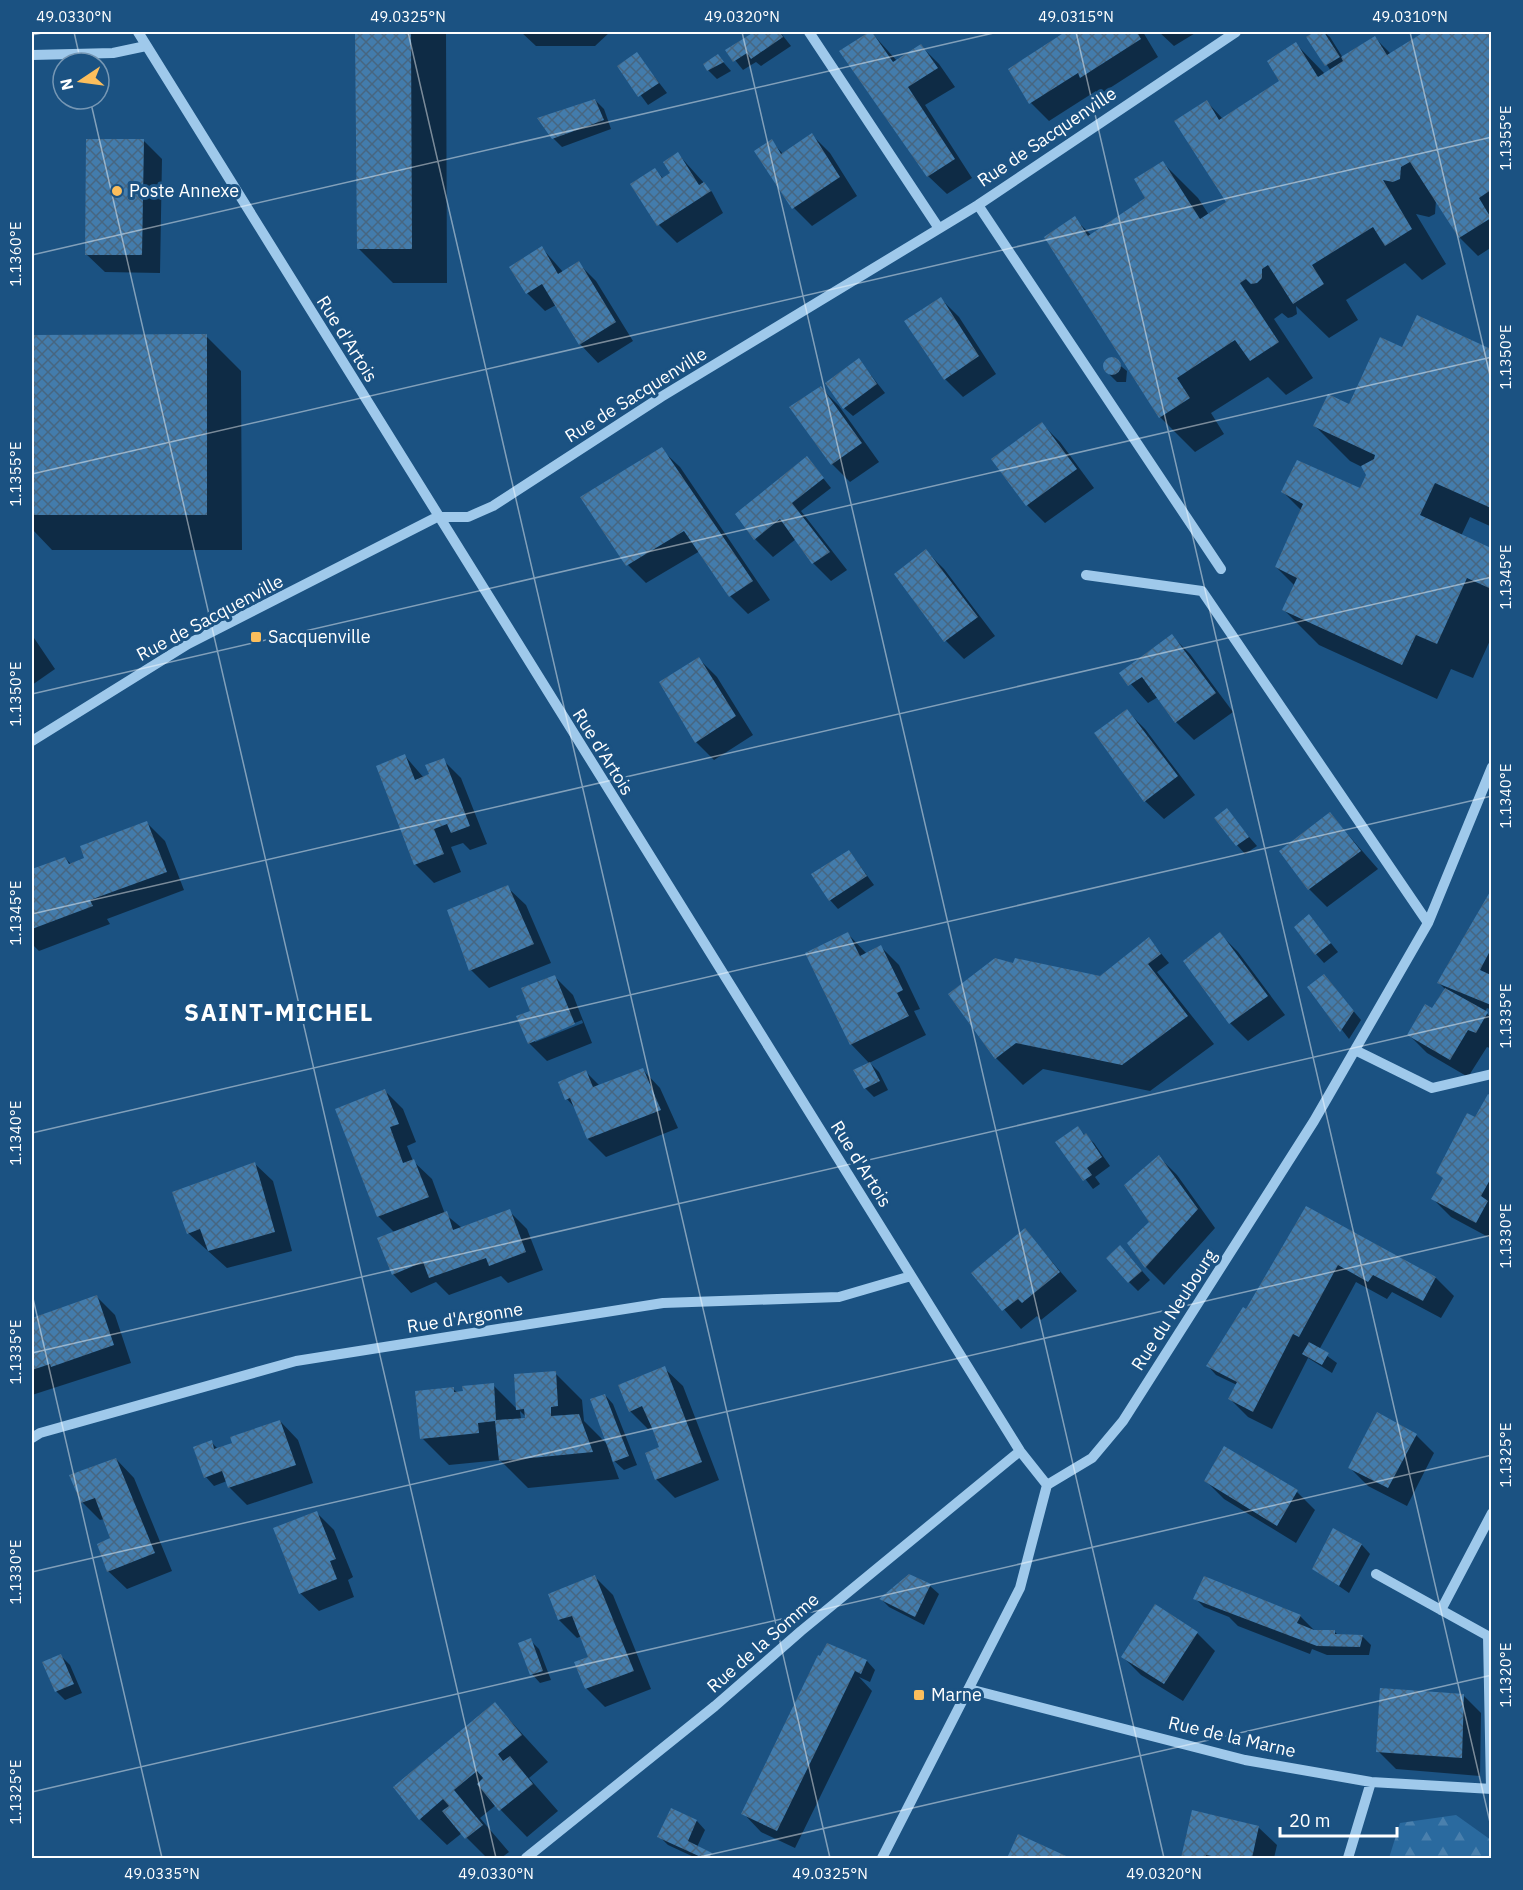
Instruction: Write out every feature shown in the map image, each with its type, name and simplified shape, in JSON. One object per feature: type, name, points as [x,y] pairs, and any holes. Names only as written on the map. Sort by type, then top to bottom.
[{"type":"street","name":"Rue d'Artois","points":[[138,32],[437,517],[1020,1451],[1047,1485]]},
{"type":"street","points":[[809,32],[938,227]]},
{"type":"street","name":"Rue de Sacquenville","points":[[32,741],[188,644],[437,517],[468,517],[493,506],[671,391],[978,204],[1236,32]]},
{"type":"street","points":[[32,55],[113,53],[146,46]]},
{"type":"street","points":[[978,204],[1221,569]]},
{"type":"street","points":[[1086,575],[1202,591],[1428,923]]},
{"type":"street","name":"Rue du Neubourg","points":[[1047,1485],[1092,1458],[1123,1421],[1314,1121],[1428,923],[1491,767]]},
{"type":"street","points":[[1355,1050],[1432,1088],[1491,1074]]},
{"type":"street","name":"Rue d'Argonne","points":[[32,1438],[40,1433],[296,1361],[663,1303],[838,1297],[911,1276]]},
{"type":"street","name":"Rue de la Somme","points":[[526,1858],[715,1706],[801,1631],[1020,1451]]},
{"type":"street","points":[[882,1858],[1020,1588],[1047,1485]]},
{"type":"street","points":[[1440,1610],[1491,1513]]},
{"type":"street","points":[[1376,1574],[1488,1636],[1491,1789]]},
{"type":"street","name":"Rue de la Marne","points":[[969,1689],[1245,1760],[1371,1782],[1491,1789]]},
{"type":"street","points":[[1348,1858],[1371,1782]]},
{"type":"green space","points":[[1456,1815],[1491,1840],[1491,1858],[1389,1858],[1400,1823]]},
{"type":"building","points":[[355,32],[411,32],[412,249],[357,249]]},
{"type":"building","points":[[754,32],[780,32],[783,37],[751,59],[747,53],[733,62],[725,50]]},
{"type":"building","points":[[872,32],[893,62],[921,44],[938,68],[908,87],[955,159],[927,177],[839,51]]},
{"type":"building","points":[[1065,32],[1137,32],[1141,39],[1080,78],[1078,73],[1029,104],[1008,69]]},
{"type":"building","points":[[1314,32],[1324,32],[1340,57],[1325,66],[1306,37]]},
{"type":"building","points":[[1424,32],[1491,32],[1491,190],[1479,198],[1491,218],[1459,238],[1410,162],[1401,167],[1400,179],[1393,182],[1383,180],[1412,229],[1385,246],[1373,227],[1312,265],[1324,284],[1293,304],[1268,265],[1262,269],[1262,278],[1257,283],[1251,284],[1246,279],[1240,283],[1279,342],[1250,361],[1235,340],[1177,378],[1190,398],[1159,418],[1044,237],[1075,216],[1088,236],[1145,198],[1134,179],[1163,161],[1200,219],[1226,202],[1174,121],[1207,100],[1219,120],[1279,81],[1267,61],[1296,42],[1318,77],[1343,61],[1341,57],[1375,36],[1387,55]]},
{"type":"building","points":[[637,52],[659,83],[638,97],[617,66]]},
{"type":"building","points":[[718,54],[724,62],[707,71],[703,64]]},
{"type":"building","points":[[595,99],[604,120],[552,139],[537,118]]},
{"type":"building","points":[[812,133],[840,177],[792,209],[754,151],[772,139],[781,154]]},
{"type":"building","points":[[86,139],[144,139],[142,255],[85,255]]},
{"type":"building","points":[[678,152],[699,185],[704,182],[711,191],[657,226],[630,184],[655,168],[662,178],[670,173],[663,162]]},
{"type":"building","points":[[542,246],[558,274],[579,261],[616,322],[579,345],[542,284],[526,294],[509,267]]},
{"type":"building","points":[[941,297],[979,356],[944,380],[904,321]]},
{"type":"building","points":[[1417,315],[1491,349],[1491,508],[1435,483],[1420,515],[1491,548],[1491,583],[1489,588],[1467,578],[1437,644],[1416,635],[1402,665],[1282,610],[1297,578],[1275,567],[1303,504],[1281,492],[1297,460],[1360,488],[1366,475],[1361,466],[1374,459],[1375,455],[1313,426],[1328,394],[1349,404],[1380,337],[1402,347]]},
{"type":"building","points":[[207,334],[207,515],[32,515],[32,335]]},
{"type":"building","points":[[1112,357],[1118,360],[1121,366],[1118,372],[1112,375],[1106,372],[1103,366],[1106,360]]},
{"type":"building","points":[[859,358],[877,384],[843,409],[825,383]]},
{"type":"building","points":[[821,386],[862,443],[831,465],[789,407]]},
{"type":"building","points":[[1042,422],[1077,469],[1026,506],[991,459]]},
{"type":"building","points":[[662,447],[753,581],[729,597],[684,531],[626,566],[580,497]]},
{"type":"building","points":[[807,456],[824,478],[792,503],[830,552],[812,564],[780,519],[754,540],[735,514]]},
{"type":"building","points":[[926,549],[978,617],[944,642],[894,574]]},
{"type":"building","points":[[1172,634],[1216,693],[1175,723],[1142,677],[1128,686],[1119,673]]},
{"type":"building","points":[[699,657],[736,716],[695,743],[659,682]]},
{"type":"building","points":[[1127,709],[1178,776],[1144,802],[1094,733]]},
{"type":"building","points":[[405,754],[415,780],[429,774],[425,765],[444,758],[470,826],[451,833],[447,824],[434,829],[444,854],[414,865],[376,766]]},
{"type":"building","points":[[1227,808],[1249,837],[1236,846],[1214,818]]},
{"type":"building","points":[[1330,812],[1361,851],[1308,890],[1279,851]]},
{"type":"building","points":[[147,821],[167,872],[90,900],[93,906],[32,929],[32,869],[65,857],[69,864],[84,858],[80,846]]},
{"type":"building","points":[[849,850],[867,876],[829,901],[811,874]]},
{"type":"building","points":[[508,885],[534,944],[469,971],[447,910]]},
{"type":"building","points":[[1491,890],[1491,949],[1480,970],[1491,975],[1491,1005],[1437,983]]},
{"type":"building","points":[[1309,914],[1331,943],[1315,955],[1294,927]]},
{"type":"building","points":[[848,932],[860,956],[881,945],[903,990],[897,993],[909,1016],[850,1045],[805,953]]},
{"type":"building","points":[[1220,932],[1268,996],[1229,1024],[1183,961]]},
{"type":"building","points":[[1149,937],[1161,954],[1148,964],[1188,1016],[1122,1065],[1016,1043],[995,1059],[948,994],[995,958],[1013,963],[1015,958],[1100,976]]},
{"type":"building","points":[[1324,974],[1354,1011],[1340,1032],[1307,987]]},
{"type":"building","points":[[555,975],[575,1024],[528,1044],[516,1016],[530,1011],[521,988]]},
{"type":"building","points":[[1445,988],[1488,1012],[1476,1033],[1468,1030],[1450,1060],[1407,1035],[1425,1004],[1432,1008]]},
{"type":"building","points":[[870,1062],[880,1081],[864,1089],[853,1070]]},
{"type":"building","points":[[643,1068],[661,1110],[587,1139],[570,1098],[565,1100],[558,1082],[586,1070],[593,1087]]},
{"type":"building","points":[[385,1089],[399,1124],[390,1127],[403,1163],[414,1159],[429,1197],[377,1217],[335,1109]]},
{"type":"building","points":[[1488,1094],[1491,1096],[1491,1178],[1481,1196],[1488,1201],[1476,1223],[1431,1199],[1443,1178],[1436,1173],[1467,1113],[1475,1117]]},
{"type":"building","points":[[1078,1126],[1084,1135],[1086,1133],[1102,1157],[1087,1168],[1092,1175],[1083,1181],[1055,1142]]},
{"type":"building","points":[[1159,1155],[1198,1209],[1145,1268],[1127,1243],[1149,1222],[1124,1185]]},
{"type":"building","points":[[255,1162],[275,1232],[208,1251],[200,1229],[187,1234],[172,1192]]},
{"type":"building","points":[[1306,1206],[1436,1277],[1423,1301],[1373,1275],[1368,1282],[1338,1265],[1299,1337],[1293,1334],[1253,1412],[1228,1399],[1237,1382],[1206,1366],[1243,1307],[1246,1309]]},
{"type":"building","points":[[510,1209],[526,1252],[489,1266],[486,1258],[429,1278],[423,1262],[392,1275],[377,1238],[447,1211],[453,1230]]},
{"type":"building","points":[[1025,1228],[1060,1272],[1022,1303],[1018,1299],[1002,1311],[971,1273]]},
{"type":"building","points":[[1120,1245],[1142,1271],[1128,1283],[1106,1258]]},
{"type":"building","points":[[97,1295],[114,1345],[51,1367],[50,1364],[32,1370],[32,1318]]},
{"type":"building","points":[[1309,1342],[1329,1353],[1322,1365],[1302,1354]]},
{"type":"building","points":[[665,1366],[702,1462],[655,1480],[645,1453],[659,1447],[652,1428],[642,1406],[629,1412],[618,1385]]},
{"type":"building","points":[[556,1371],[558,1406],[551,1407],[551,1416],[579,1414],[593,1452],[499,1461],[495,1421],[478,1423],[479,1433],[420,1439],[415,1391],[454,1387],[454,1392],[463,1391],[462,1386],[494,1383],[496,1420],[525,1418],[524,1409],[516,1410],[514,1374]]},
{"type":"building","points":[[605,1394],[629,1456],[613,1462],[590,1399]]},
{"type":"building","points":[[1377,1412],[1417,1434],[1388,1488],[1348,1468]]},
{"type":"building","points":[[280,1420],[296,1465],[228,1488],[222,1471],[204,1478],[193,1447],[212,1440],[214,1449],[232,1443],[230,1437]]},
{"type":"building","points":[[1224,1446],[1298,1490],[1277,1526],[1204,1481]]},
{"type":"building","points":[[116,1458],[155,1553],[107,1572],[97,1544],[110,1538],[95,1498],[81,1503],[69,1475]]},
{"type":"building","points":[[317,1511],[336,1559],[330,1561],[337,1579],[299,1594],[273,1528]]},
{"type":"building","points":[[1333,1528],[1362,1544],[1339,1586],[1312,1569]]},
{"type":"building","points":[[909,1574],[931,1584],[915,1617],[879,1599]]},
{"type":"building","points":[[595,1575],[634,1671],[585,1689],[574,1662],[588,1657],[572,1616],[558,1620],[548,1594]]},
{"type":"building","points":[[1204,1576],[1301,1615],[1297,1623],[1314,1630],[1335,1630],[1335,1634],[1363,1635],[1360,1647],[1317,1646],[1193,1599]]},
{"type":"building","points":[[1155,1604],[1198,1632],[1164,1684],[1121,1657]]},
{"type":"building","points":[[531,1638],[543,1671],[530,1675],[518,1643]]},
{"type":"building","points":[[827,1643],[867,1660],[861,1674],[855,1671],[777,1831],[741,1814],[818,1655],[820,1656]]},
{"type":"building","points":[[61,1654],[74,1684],[55,1692],[42,1662]]},
{"type":"building","points":[[1380,1688],[1464,1694],[1462,1758],[1376,1752]]},
{"type":"building","points":[[495,1702],[522,1735],[498,1754],[503,1761],[510,1756],[533,1784],[499,1811],[477,1784],[483,1778],[477,1771],[454,1790],[483,1825],[465,1839],[442,1811],[449,1806],[443,1799],[419,1820],[393,1787]]},
{"type":"building","points":[[671,1808],[697,1820],[688,1841],[712,1853],[709,1858],[703,1858],[657,1837]]},
{"type":"building","points":[[1192,1810],[1259,1826],[1252,1858],[1222,1858],[1206,1855],[1205,1858],[1181,1858]]},
{"type":"building","points":[[1018,1834],[1066,1856],[1065,1858],[1007,1858]]},
{"type":"place","name":"Poste Annexe","points":[[117,191]]},
{"type":"place","name":"Sacquenville","points":[[256,637]]},
{"type":"place","name":"Marne","points":[[919,1695]]},
{"type":"district","name":"SAINT-MICHEL","points":[[279,1013]]}]
